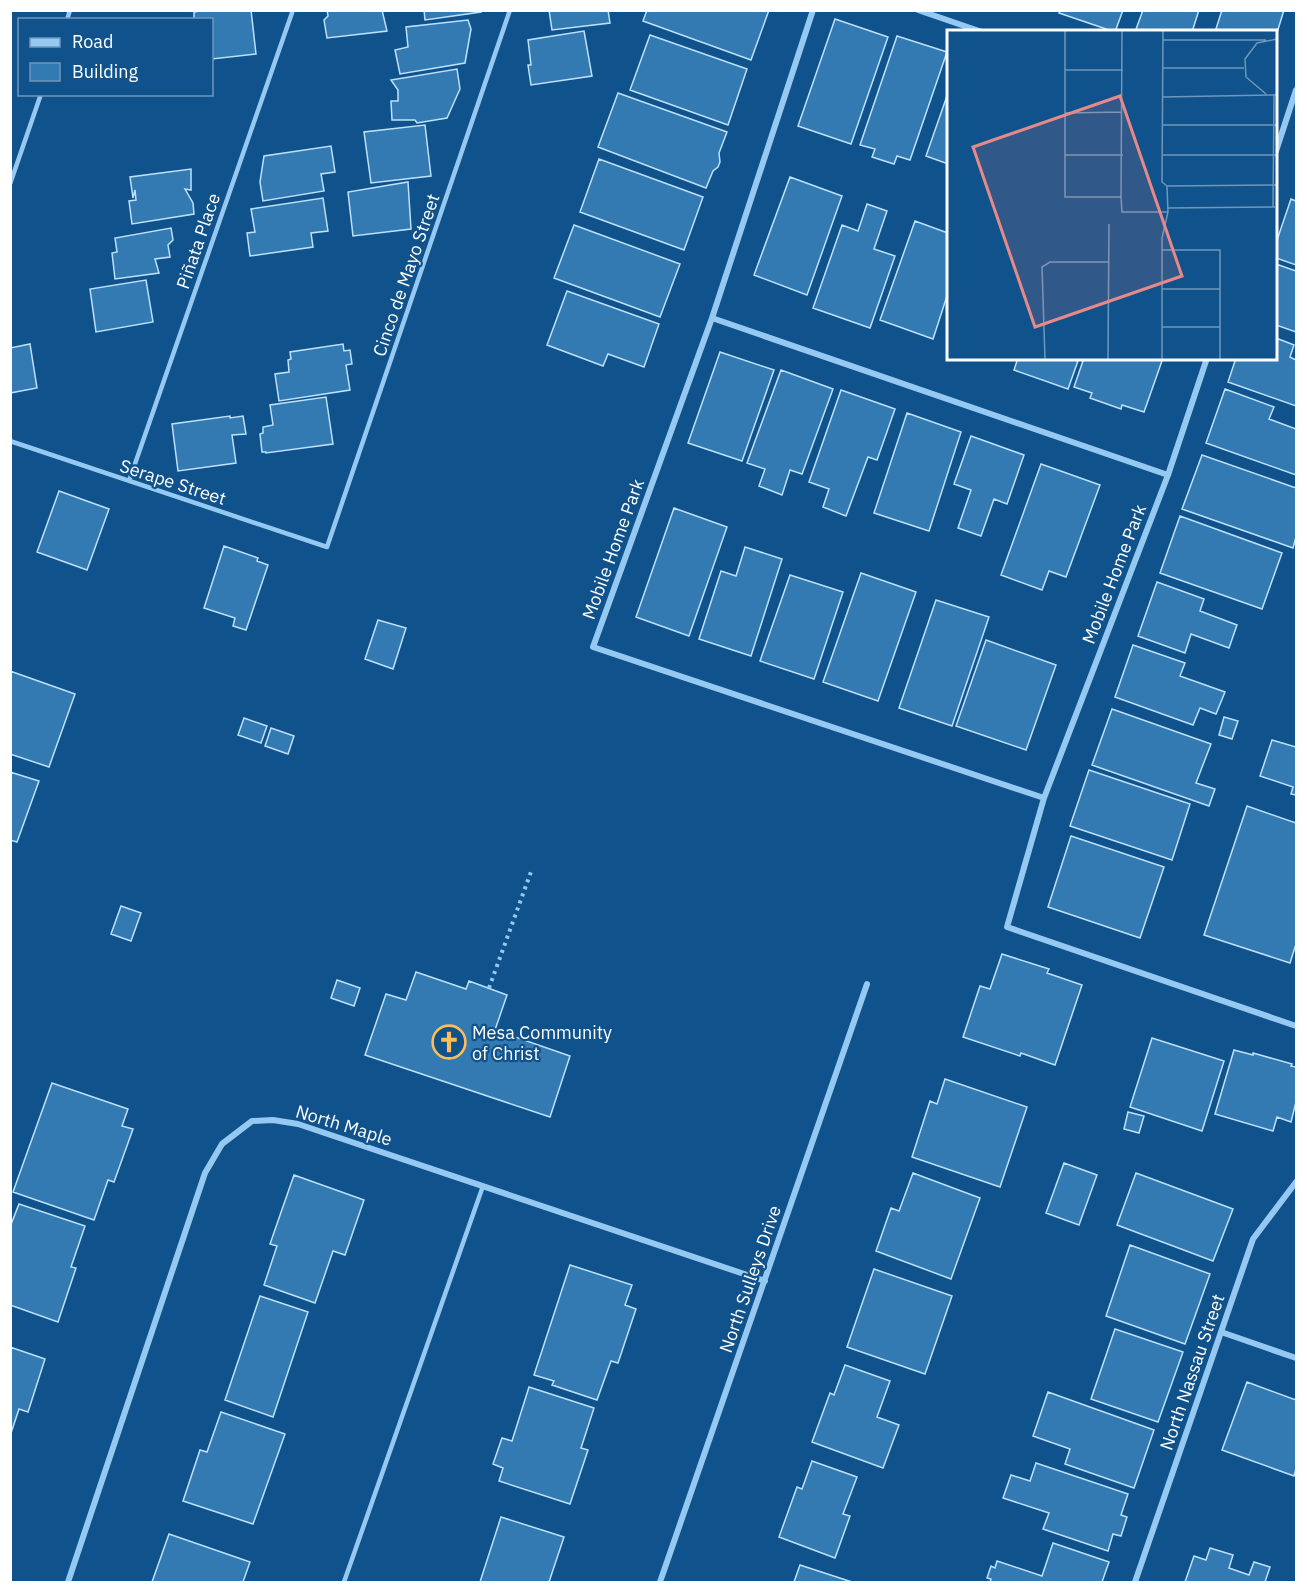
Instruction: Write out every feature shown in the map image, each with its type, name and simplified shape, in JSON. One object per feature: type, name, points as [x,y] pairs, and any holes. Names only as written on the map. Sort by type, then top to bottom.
[{"type":"street","name":"Mobile Home Park","points":[[813,10],[712,318],[593,647],[1044,798]]},
{"type":"street","points":[[918,10],[976,30]]},
{"type":"street","points":[[1279,130],[1296,90]]},
{"type":"street","points":[[712,318],[1168,475]]},
{"type":"street","name":"Mobile Home Park","points":[[1206,360],[1168,475],[1044,798],[1007,927],[1296,1026]]},
{"type":"street","name":"North Sulleys Drive","points":[[660,1582],[867,984]]},
{"type":"street","name":"North Maple","points":[[68,1582],[205,1173],[222,1144],[252,1121],[273,1120],[298,1124],[765,1281]]},
{"type":"street","name":"North Nassau Street","points":[[1135,1582],[1254,1239],[1296,1182]]},
{"type":"street","points":[[1221,1332],[1296,1358]]},
{"type":"lane","name":"Piñata Place","points":[[129,481],[293,10]]},
{"type":"lane","name":"Cinco de Mayo Street","points":[[327,548],[510,10]]},
{"type":"lane","points":[[10,184],[40,96]]},
{"type":"lane","name":"Serape Street","points":[[10,441],[327,548]]},
{"type":"lane","points":[[344,1582],[483,1186]]},
{"type":"path","points":[[489,988],[532,869]]},
{"type":"building","points":[[251,10],[256,54],[213,59],[213,18],[194,18],[194,12]]},
{"type":"building","points":[[327,10],[382,10],[387,31],[327,38],[324,20],[328,16]]},
{"type":"building","points":[[424,10],[481,10],[481,12],[425,20]]},
{"type":"building","points":[[549,10],[608,10],[610,23],[552,30]]},
{"type":"building","points":[[647,10],[769,10],[751,60],[643,21]]},
{"type":"building","points":[[1060,10],[1123,10],[1116,30],[1109,30],[1059,13]]},
{"type":"building","points":[[1143,10],[1199,10],[1193,30],[1136,30]]},
{"type":"building","points":[[1222,10],[1284,10],[1277,33],[1277,30],[1216,30]]},
{"type":"building","points":[[835,19],[888,37],[851,144],[798,126]]},
{"type":"building","points":[[468,20],[471,29],[465,63],[400,74],[395,50],[408,47],[406,27]]},
{"type":"building","points":[[584,31],[592,76],[531,85],[528,40]]},
{"type":"building","points":[[650,35],[747,69],[728,125],[630,90]]},
{"type":"building","points":[[897,36],[947,52],[910,160],[897,156],[894,164],[872,157],[875,149],[860,145]]},
{"type":"building","points":[[457,69],[460,89],[447,118],[417,123],[415,120],[392,120],[391,101],[398,101],[398,90],[391,80]]},
{"type":"building","points":[[618,93],[727,132],[719,153],[720,162],[713,171],[706,188],[598,147]]},
{"type":"building","points":[[947,96],[947,164],[926,156]]},
{"type":"building","points":[[425,125],[431,176],[371,183],[364,132]]},
{"type":"building","points":[[331,146],[335,172],[321,174],[324,191],[263,201],[260,182],[264,156]]},
{"type":"building","points":[[599,159],[703,197],[684,250],[580,212]]},
{"type":"building","points":[[191,169],[191,190],[185,189],[193,203],[194,214],[132,224],[129,201],[136,200],[135,190],[133,198],[130,177]]},
{"type":"building","points":[[790,177],[842,196],[807,295],[754,275]]},
{"type":"building","points":[[408,182],[411,229],[353,236],[348,192]]},
{"type":"building","points":[[323,198],[328,231],[311,233],[313,247],[250,256],[247,233],[255,232],[251,209]]},
{"type":"building","points":[[1291,199],[1296,201],[1296,265],[1277,258],[1277,240]]},
{"type":"building","points":[[867,204],[887,211],[874,249],[895,256],[870,328],[813,308],[842,225],[858,231]]},
{"type":"building","points":[[915,221],[947,233],[947,296],[933,339],[880,320]]},
{"type":"building","points":[[574,225],[680,264],[660,317],[554,278]]},
{"type":"building","points":[[171,228],[173,240],[168,245],[170,257],[155,259],[159,273],[115,279],[112,253],[117,252],[115,238]]},
{"type":"building","points":[[1277,264],[1296,271],[1296,332],[1277,325]]},
{"type":"building","points":[[146,280],[153,322],[96,332],[90,289]]},
{"type":"building","points":[[567,291],[659,324],[644,367],[608,354],[603,366],[547,345]]},
{"type":"building","points":[[1277,338],[1294,345],[1290,357],[1296,360],[1296,406],[1228,382],[1235,360],[1277,360]]},
{"type":"building","points":[[30,344],[37,388],[10,393],[10,348]]},
{"type":"building","points":[[343,344],[344,351],[350,350],[352,364],[346,365],[350,390],[279,401],[275,374],[289,372],[290,352]]},
{"type":"building","points":[[720,352],[774,370],[742,461],[688,443]]},
{"type":"building","points":[[1017,360],[1078,360],[1068,389],[1014,370]]},
{"type":"building","points":[[1083,360],[1162,360],[1144,412],[1122,405],[1121,409],[1090,398],[1092,393],[1074,387]]},
{"type":"building","points":[[781,370],[833,389],[802,474],[790,470],[782,495],[759,486],[765,469],[747,463]]},
{"type":"building","points":[[1225,389],[1274,407],[1269,419],[1296,429],[1296,475],[1206,443]]},
{"type":"building","points":[[841,390],[895,409],[877,460],[868,457],[846,516],[823,507],[829,489],[809,482]]},
{"type":"building","points":[[326,397],[333,444],[262,452],[260,434],[263,433],[263,427],[273,425],[270,405]]},
{"type":"building","points":[[907,413],[961,432],[929,531],[874,513]]},
{"type":"building","points":[[230,416],[230,418],[243,416],[246,434],[232,435],[236,463],[178,471],[172,424]]},
{"type":"building","points":[[971,436],[1024,455],[1007,504],[994,499],[981,536],[958,528],[971,490],[954,484]]},
{"type":"building","points":[[1202,455],[1296,488],[1296,537],[1293,548],[1182,509]]},
{"type":"building","points":[[1041,464],[1100,485],[1066,577],[1049,571],[1042,590],[1001,575]]},
{"type":"building","points":[[59,491],[109,509],[87,570],[37,552]]},
{"type":"building","points":[[674,508],[727,527],[689,636],[636,617]]},
{"type":"building","points":[[1180,516],[1282,553],[1262,609],[1160,573]]},
{"type":"building","points":[[224,546],[258,558],[257,561],[268,565],[246,630],[233,626],[235,618],[204,608]]},
{"type":"building","points":[[745,547],[782,559],[751,656],[699,639],[721,571],[736,576]]},
{"type":"building","points":[[861,573],[916,592],[878,701],[823,682]]},
{"type":"building","points":[[790,575],[843,592],[814,679],[760,661]]},
{"type":"building","points":[[1157,582],[1204,599],[1200,611],[1237,625],[1229,648],[1191,634],[1185,653],[1138,636]]},
{"type":"building","points":[[936,600],[989,617],[952,726],[899,708]]},
{"type":"building","points":[[378,620],[406,628],[393,669],[365,659]]},
{"type":"building","points":[[986,640],[1056,665],[1026,750],[956,726]]},
{"type":"building","points":[[1133,645],[1185,663],[1180,676],[1225,692],[1216,714],[1200,708],[1193,725],[1115,697]]},
{"type":"building","points":[[10,671],[75,694],[49,767],[10,754]]},
{"type":"building","points":[[1112,709],[1211,744],[1196,783],[1215,789],[1209,806],[1092,765]]},
{"type":"building","points":[[1224,717],[1238,721],[1232,739],[1219,735]]},
{"type":"building","points":[[244,718],[267,726],[261,743],[238,735]]},
{"type":"building","points":[[271,728],[294,736],[288,754],[265,746]]},
{"type":"building","points":[[1272,740],[1296,747],[1296,795],[1291,794],[1293,787],[1260,776]]},
{"type":"building","points":[[1089,770],[1190,804],[1172,860],[1070,826]]},
{"type":"building","points":[[10,772],[39,781],[17,842],[10,840]]},
{"type":"building","points":[[1247,806],[1296,823],[1296,944],[1290,963],[1204,935]]},
{"type":"building","points":[[1071,836],[1164,867],[1140,938],[1048,907]]},
{"type":"building","points":[[121,906],[141,913],[131,941],[111,934]]},
{"type":"building","points":[[1002,954],[1049,969],[1047,973],[1082,985],[1055,1065],[963,1037],[980,986],[990,989]]},
{"type":"building","name":"Mesa Community of Christ","points":[[416,972],[466,989],[469,981],[507,995],[495,1030],[570,1056],[550,1117],[365,1055],[386,994],[406,1000]]},
{"type":"building","points":[[337,980],[360,988],[354,1006],[331,998]]},
{"type":"building","points":[[1152,1038],[1224,1061],[1202,1131],[1130,1107]]},
{"type":"building","points":[[1234,1050],[1253,1055],[1253,1053],[1296,1067],[1296,1102],[1291,1122],[1277,1117],[1273,1131],[1215,1114]]},
{"type":"building","points":[[945,1079],[1027,1107],[1000,1187],[912,1157],[930,1101],[937,1104]]},
{"type":"building","points":[[52,1083],[128,1109],[122,1126],[133,1129],[114,1182],[108,1180],[94,1220],[13,1192]]},
{"type":"building","points":[[1128,1112],[1144,1116],[1139,1133],[1124,1129]]},
{"type":"building","points":[[1064,1163],[1097,1175],[1079,1225],[1046,1213]]},
{"type":"building","points":[[913,1173],[980,1198],[951,1279],[876,1251],[891,1208],[899,1211]]},
{"type":"building","points":[[1136,1173],[1233,1209],[1213,1261],[1117,1225]]},
{"type":"building","points":[[294,1175],[364,1200],[345,1255],[333,1251],[315,1303],[264,1285],[277,1246],[270,1244]]},
{"type":"building","points":[[19,1204],[85,1226],[71,1267],[76,1268],[58,1322],[10,1305],[10,1227]]},
{"type":"building","points":[[1130,1245],[1210,1274],[1185,1344],[1106,1316]]},
{"type":"building","points":[[570,1265],[632,1285],[625,1305],[636,1309],[618,1363],[611,1361],[597,1400],[552,1385],[554,1381],[534,1375]]},
{"type":"building","points":[[874,1269],[952,1296],[925,1374],[847,1347]]},
{"type":"building","points":[[260,1296],[308,1312],[273,1417],[225,1400]]},
{"type":"building","points":[[1115,1329],[1183,1352],[1158,1422],[1091,1399]]},
{"type":"building","points":[[10,1347],[45,1359],[28,1412],[19,1409],[10,1436]]},
{"type":"building","points":[[845,1365],[890,1381],[877,1417],[899,1425],[883,1468],[812,1442],[830,1393],[834,1395]]},
{"type":"building","points":[[1247,1382],[1296,1400],[1296,1469],[1294,1476],[1222,1450]]},
{"type":"building","points":[[529,1387],[594,1408],[581,1448],[588,1450],[570,1504],[499,1481],[503,1468],[493,1464],[502,1438],[512,1441]]},
{"type":"building","points":[[1048,1392],[1154,1430],[1134,1488],[1065,1464],[1070,1449],[1033,1436]]},
{"type":"building","points":[[221,1412],[285,1434],[253,1524],[183,1501],[200,1450],[207,1452]]},
{"type":"building","points":[[812,1461],[857,1477],[843,1514],[850,1516],[835,1558],[779,1537],[797,1487],[802,1489]]},
{"type":"building","points":[[1036,1463],[1128,1494],[1121,1515],[1127,1517],[1121,1536],[1113,1534],[1108,1551],[1043,1529],[1049,1513],[1003,1498],[1011,1475],[1030,1481]]},
{"type":"building","points":[[501,1517],[564,1537],[549,1582],[480,1582]]},
{"type":"building","points":[[169,1534],[250,1562],[243,1582],[152,1582]]},
{"type":"building","points":[[1053,1543],[1109,1562],[1102,1582],[990,1582],[991,1579],[987,1578],[991,1566],[995,1568],[997,1561],[1042,1576]]},
{"type":"building","points":[[1210,1548],[1233,1555],[1229,1568],[1249,1575],[1254,1562],[1270,1567],[1265,1582],[1185,1582],[1194,1556],[1206,1560]]},
{"type":"building","points":[[800,1565],[852,1582],[794,1582]]},
{"type":"place","name":"Mesa Community of Christ","points":[[449,1042]]}]
